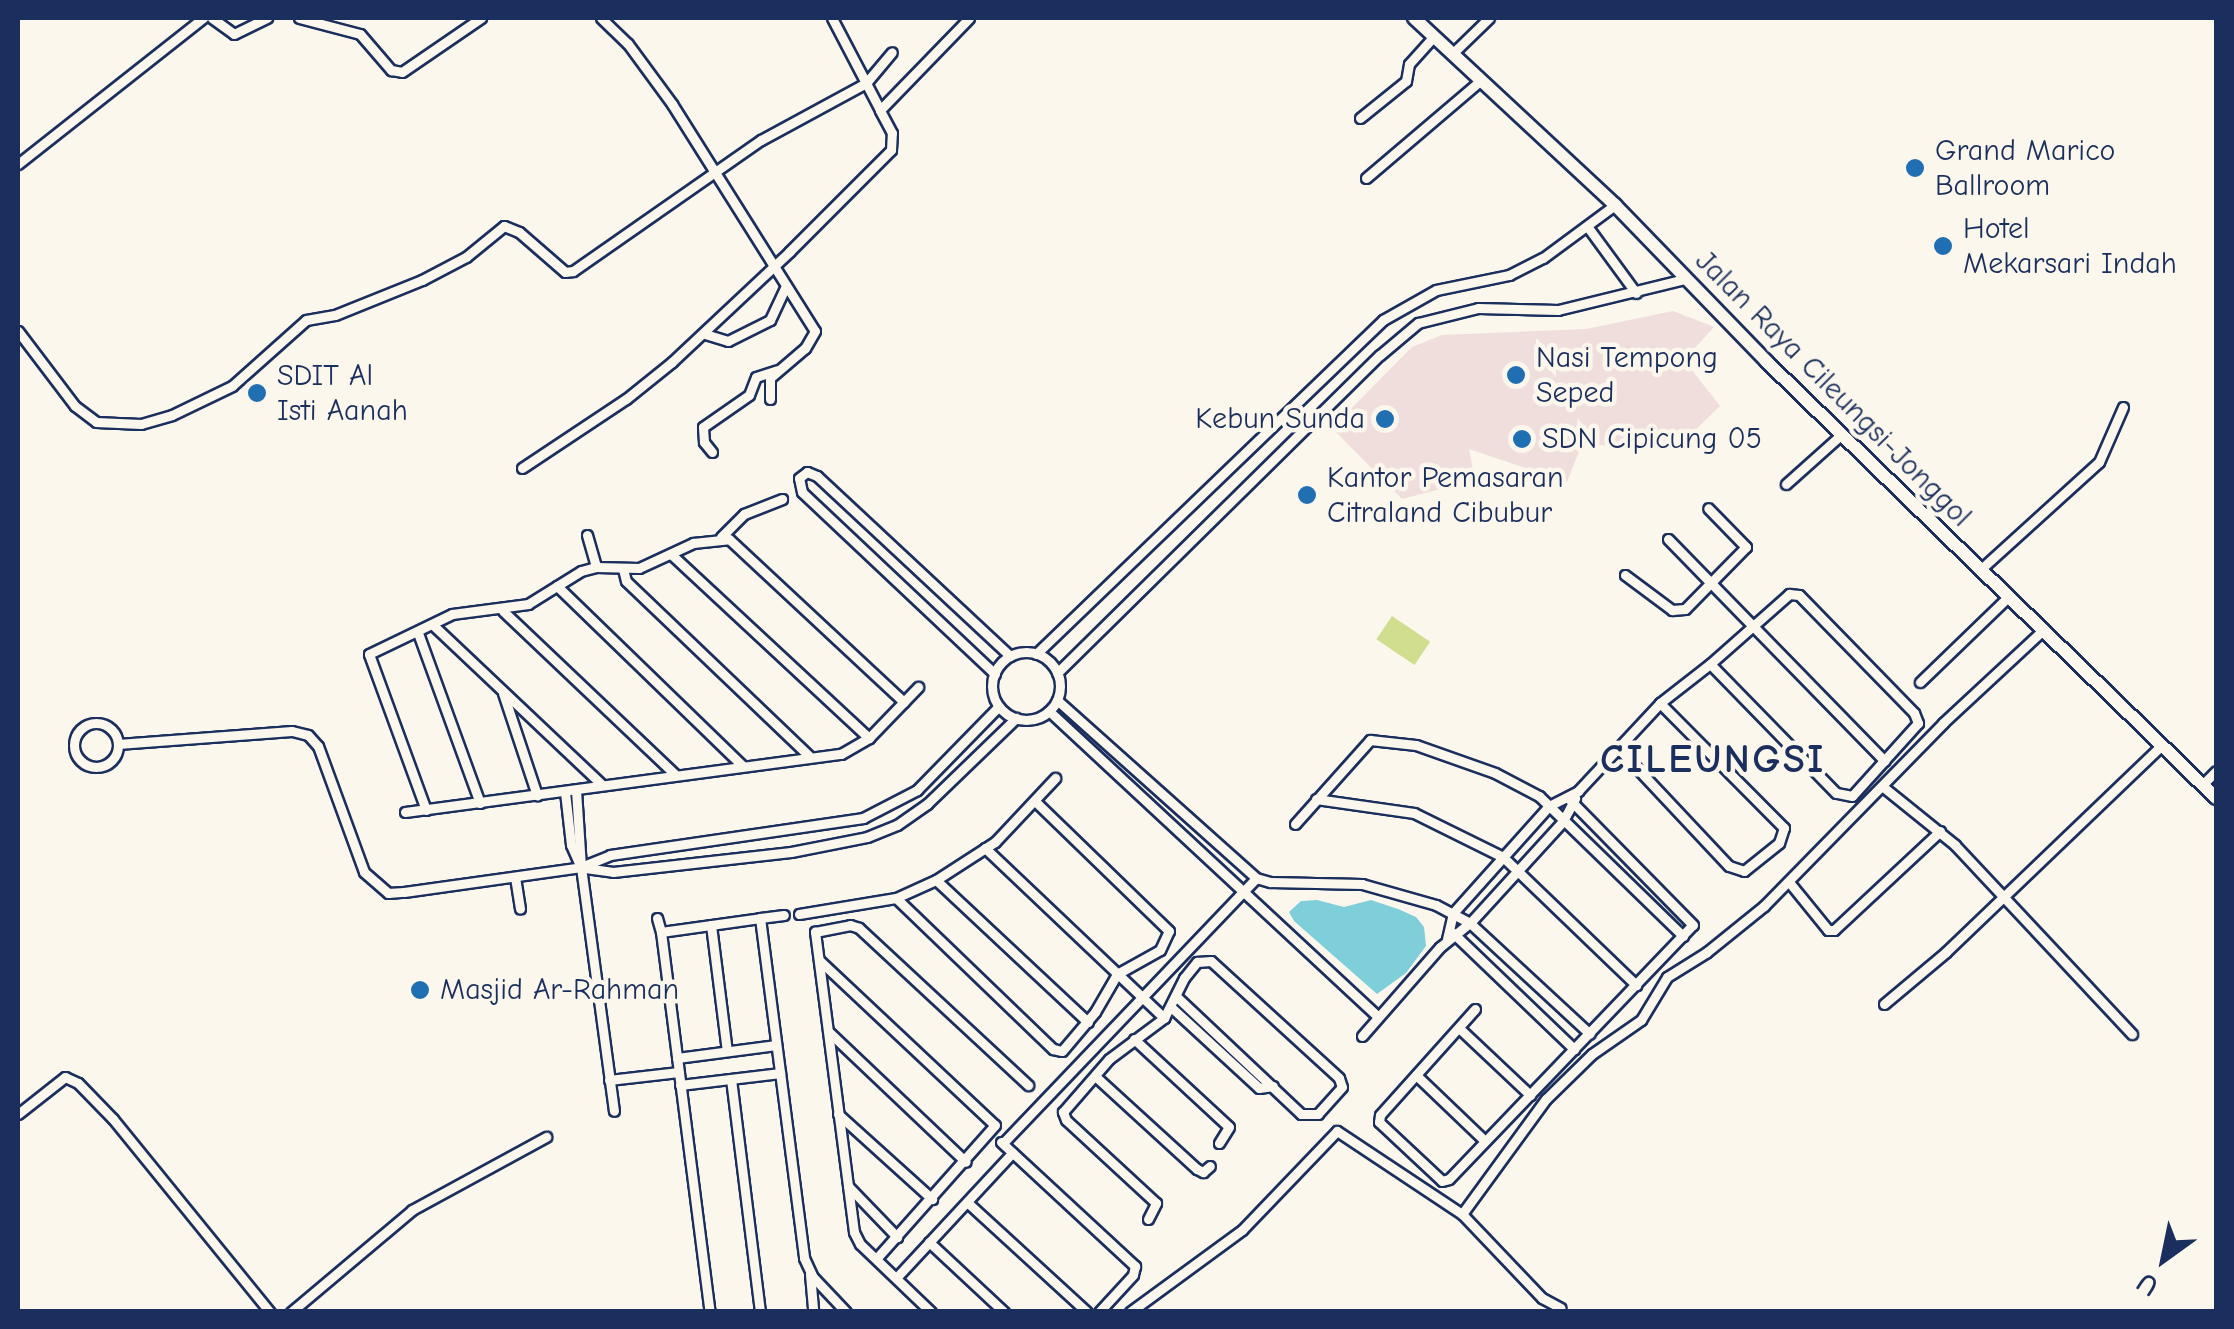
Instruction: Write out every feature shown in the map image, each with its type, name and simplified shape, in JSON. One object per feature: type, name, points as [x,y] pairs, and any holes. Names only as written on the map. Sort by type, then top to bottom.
[{"type":"main road","name":"Jalan Raya Cileungsi-Jonggol","points":[[1414,18],[1615,206],[1842,434],[2216,798]]},
{"type":"street","points":[[19,158],[203,18]]},
{"type":"street","points":[[212,18],[234,34],[267,18]]},
{"type":"street","points":[[299,18],[360,34],[391,70],[402,72],[481,18]]},
{"type":"street","points":[[601,18],[628,44],[672,104],[815,331],[805,348],[777,370],[768,384],[770,398]]},
{"type":"street","points":[[522,468],[626,399],[705,334],[891,150],[892,133],[832,18]]},
{"type":"street","points":[[880,110],[969,18]]},
{"type":"street","points":[[1453,52],[1489,18]]},
{"type":"street","points":[[1360,118],[1406,81],[1409,64],[1434,36]]},
{"type":"street","points":[[18,331],[88,418],[105,426],[141,424],[172,415],[232,386],[306,320],[335,315],[422,280],[466,257],[504,226],[519,232],[571,272],[760,140],[866,83],[892,52]]},
{"type":"street","points":[[1366,178],[1480,80]]},
{"type":"street","points":[[1615,206],[1509,275],[1436,290],[1404,304],[1036,654],[1010,656],[994,674],[992,690],[999,706],[1016,718],[1031,720],[1049,711],[1056,700],[1057,673],[1404,333],[1432,316],[1478,308],[1558,310],[1685,279]]},
{"type":"street","points":[[1588,226],[1636,293]]},
{"type":"street","points":[[705,334],[728,340],[770,320],[786,286]]},
{"type":"street","points":[[712,452],[704,442],[704,427],[749,395],[756,377],[777,370]]},
{"type":"street","points":[[1980,569],[2099,462],[2123,408]]},
{"type":"street","points":[[1284,416],[1302,434]]},
{"type":"street","points":[[1786,484],[1842,434]]},
{"type":"street","points":[[994,674],[802,492],[799,478],[807,472],[817,476],[1010,656]]},
{"type":"street","points":[[1219,480],[1236,499]]},
{"type":"street","points":[[721,537],[744,514],[782,499]]},
{"type":"street","points":[[1625,575],[1676,612],[1685,609],[1746,547],[1708,508]]},
{"type":"street","points":[[586,535],[596,567]]},
{"type":"street","points":[[426,810],[369,654],[418,634],[452,614],[503,611],[528,604],[596,567],[624,570],[721,537],[729,539],[904,702]]},
{"type":"street","points":[[1668,539],[1885,761]]},
{"type":"street","points":[[672,555],[869,738]]},
{"type":"street","points":[[624,570],[626,581],[810,756]]},
{"type":"street","points":[[557,586],[743,766]]},
{"type":"street","points":[[1362,1036],[1450,934],[1470,924],[1563,821],[1570,800],[1660,703],[1710,664],[1781,598],[1799,594],[1914,713],[1916,729],[1852,796],[1840,796],[1710,664]]},
{"type":"street","points":[[1920,682],[2009,596]]},
{"type":"street","points":[[503,611],[675,775]]},
{"type":"street","points":[[433,625],[602,785]]},
{"type":"street","points":[[1462,1214],[1546,1100],[1592,1054],[1641,1020],[1667,977],[1707,952],[1789,882],[2044,629]]},
{"type":"street","points":[[418,634],[480,802]]},
{"type":"street","points":[[1036,654],[1057,673]]},
{"type":"street","points":[[405,812],[840,754],[869,738],[918,687]]},
{"type":"street","points":[[502,690],[537,795]]},
{"type":"street","points":[[1056,700],[1256,878],[1270,882],[1362,884],[1453,913],[1470,924],[1590,1034]]},
{"type":"street","points":[[1618,748],[1730,866],[1744,871],[1779,843],[1784,828],[1660,703]]},
{"type":"street","points":[[581,868],[610,856],[863,818],[917,790],[999,706]]},
{"type":"street","points":[[1049,711],[1378,1017]]},
{"type":"street","points":[[118,744],[292,731],[308,736],[318,746],[364,872],[388,893],[581,868],[613,872],[791,852],[868,838],[926,804],[1016,718]]},
{"type":"street","points":[[91,723],[103,724],[114,732],[118,744],[108,764],[98,767],[78,758],[74,748],[81,728],[91,723]]},
{"type":"street","points":[[1088,748],[1098,737]]},
{"type":"street","points":[[1295,824],[1362,747],[1370,740],[1388,738],[1494,773],[1549,806],[1683,936]]},
{"type":"street","points":[[1884,1004],[2004,898],[2162,745]]},
{"type":"street","points":[[2203,784],[2216,771]]},
{"type":"street","points":[[799,914],[896,898],[936,880],[986,848],[1056,778]]},
{"type":"street","points":[[1882,786],[1940,832],[2132,1034]]},
{"type":"street","points":[[576,790],[581,868],[614,1111]]},
{"type":"street","points":[[564,792],[571,845],[581,868]]},
{"type":"street","points":[[1316,799],[1414,813],[1504,857],[1636,985]]},
{"type":"street","points":[[1450,934],[1453,913],[1549,806],[1570,800]]},
{"type":"street","points":[[1476,1009],[1380,1115],[1382,1129],[1442,1181],[1590,1034],[1694,922],[1570,800]]},
{"type":"street","points":[[896,898],[1053,1049],[1062,1051],[1088,1022],[1117,974],[1160,950],[1169,930],[1035,801]]},
{"type":"street","points":[[1789,882],[1828,930],[1834,930],[1940,832]]},
{"type":"street","points":[[986,848],[1164,1018]]},
{"type":"street","points":[[515,876],[520,909]]},
{"type":"street","points":[[1003,1144],[1256,878]]},
{"type":"street","points":[[936,880],[1088,1022]]},
{"type":"street","points":[[661,932],[784,916]]},
{"type":"street","points":[[657,918],[710,1312]]},
{"type":"street","points":[[760,918],[813,1312]]},
{"type":"street","points":[[932,1312],[876,1260],[854,1232],[815,932],[850,925],[859,928],[1028,1085]]},
{"type":"street","points":[[710,926],[727,1052]]},
{"type":"street","points":[[1450,934],[1574,1049]]},
{"type":"street","points":[[818,959],[992,1119],[992,1133],[876,1260]]},
{"type":"street","points":[[1148,1219],[1156,1203],[1062,1112],[1134,1039],[1164,1018],[1172,1008],[1176,996],[1197,962],[1211,962],[1338,1078],[1342,1086],[1311,1117],[1300,1114],[1176,996]]},
{"type":"street","points":[[1172,1008],[1260,1088],[1273,1086]]},
{"type":"street","points":[[1459,1028],[1530,1095]]},
{"type":"street","points":[[829,1032],[966,1162]]},
{"type":"street","points":[[1134,1039],[1229,1127],[1219,1144]]},
{"type":"street","points":[[677,1058],[776,1046]]},
{"type":"street","points":[[609,1080],[679,1072]]},
{"type":"street","points":[[680,1085],[780,1073]]},
{"type":"street","points":[[1416,1075],[1486,1140]]},
{"type":"street","points":[[1095,1076],[1197,1169],[1203,1172],[1210,1166]]},
{"type":"street","points":[[18,1114],[64,1077],[78,1084],[113,1120],[270,1312]]},
{"type":"street","points":[[730,1079],[760,1312]]},
{"type":"street","points":[[838,1114],[932,1199]]},
{"type":"street","points":[[1130,1312],[1242,1230],[1337,1131],[1462,1214],[1542,1298],[1563,1310]]},
{"type":"street","points":[[992,1133],[1135,1266],[1132,1276],[1098,1312]]},
{"type":"street","points":[[291,1312],[412,1210],[546,1137]]},
{"type":"street","points":[[896,1278],[1012,1153]]},
{"type":"street","points":[[848,1186],[898,1236]]},
{"type":"street","points":[[968,1203],[1087,1312]]},
{"type":"street","points":[[929,1242],[1004,1312]]},
{"type":"street","points":[[810,1273],[846,1312]]},
{"type":"shaded area","points":[[1673,311],[1714,327],[1684,360],[1720,406],[1684,441],[1664,449],[1582,444],[1567,482],[1469,449],[1475,480],[1402,499],[1332,428],[1412,347],[1442,335],[1586,329]]},
{"type":"green space","points":[[1392,616],[1430,642],[1414,665],[1376,639]]},
{"type":"water","points":[[1317,900],[1344,907],[1371,900],[1398,909],[1416,917],[1424,927],[1426,946],[1406,973],[1377,994],[1294,921],[1289,912],[1301,901]]},
{"type":"place","name":"Grand Marico Ballroom","points":[[1915,168]]},
{"type":"place","name":"Hotel Mekarsari Indah","points":[[1943,246]]},
{"type":"place","name":"Nasi Tempong Seped","points":[[1516,375]]},
{"type":"place","name":"SDIT Al Isti Aanah","points":[[257,393]]},
{"type":"place","name":"Kebun Sunda","points":[[1385,419]]},
{"type":"place","name":"SDN Cipicung 05","points":[[1522,439]]},
{"type":"place","name":"Kantor Pemasaran Citraland Cibubur","points":[[1307,495]]},
{"type":"place","name":"Masjid Ar-Rahman","points":[[420,990]]},
{"type":"district","name":"CILEUNGSI","points":[[1713,759]]}]
